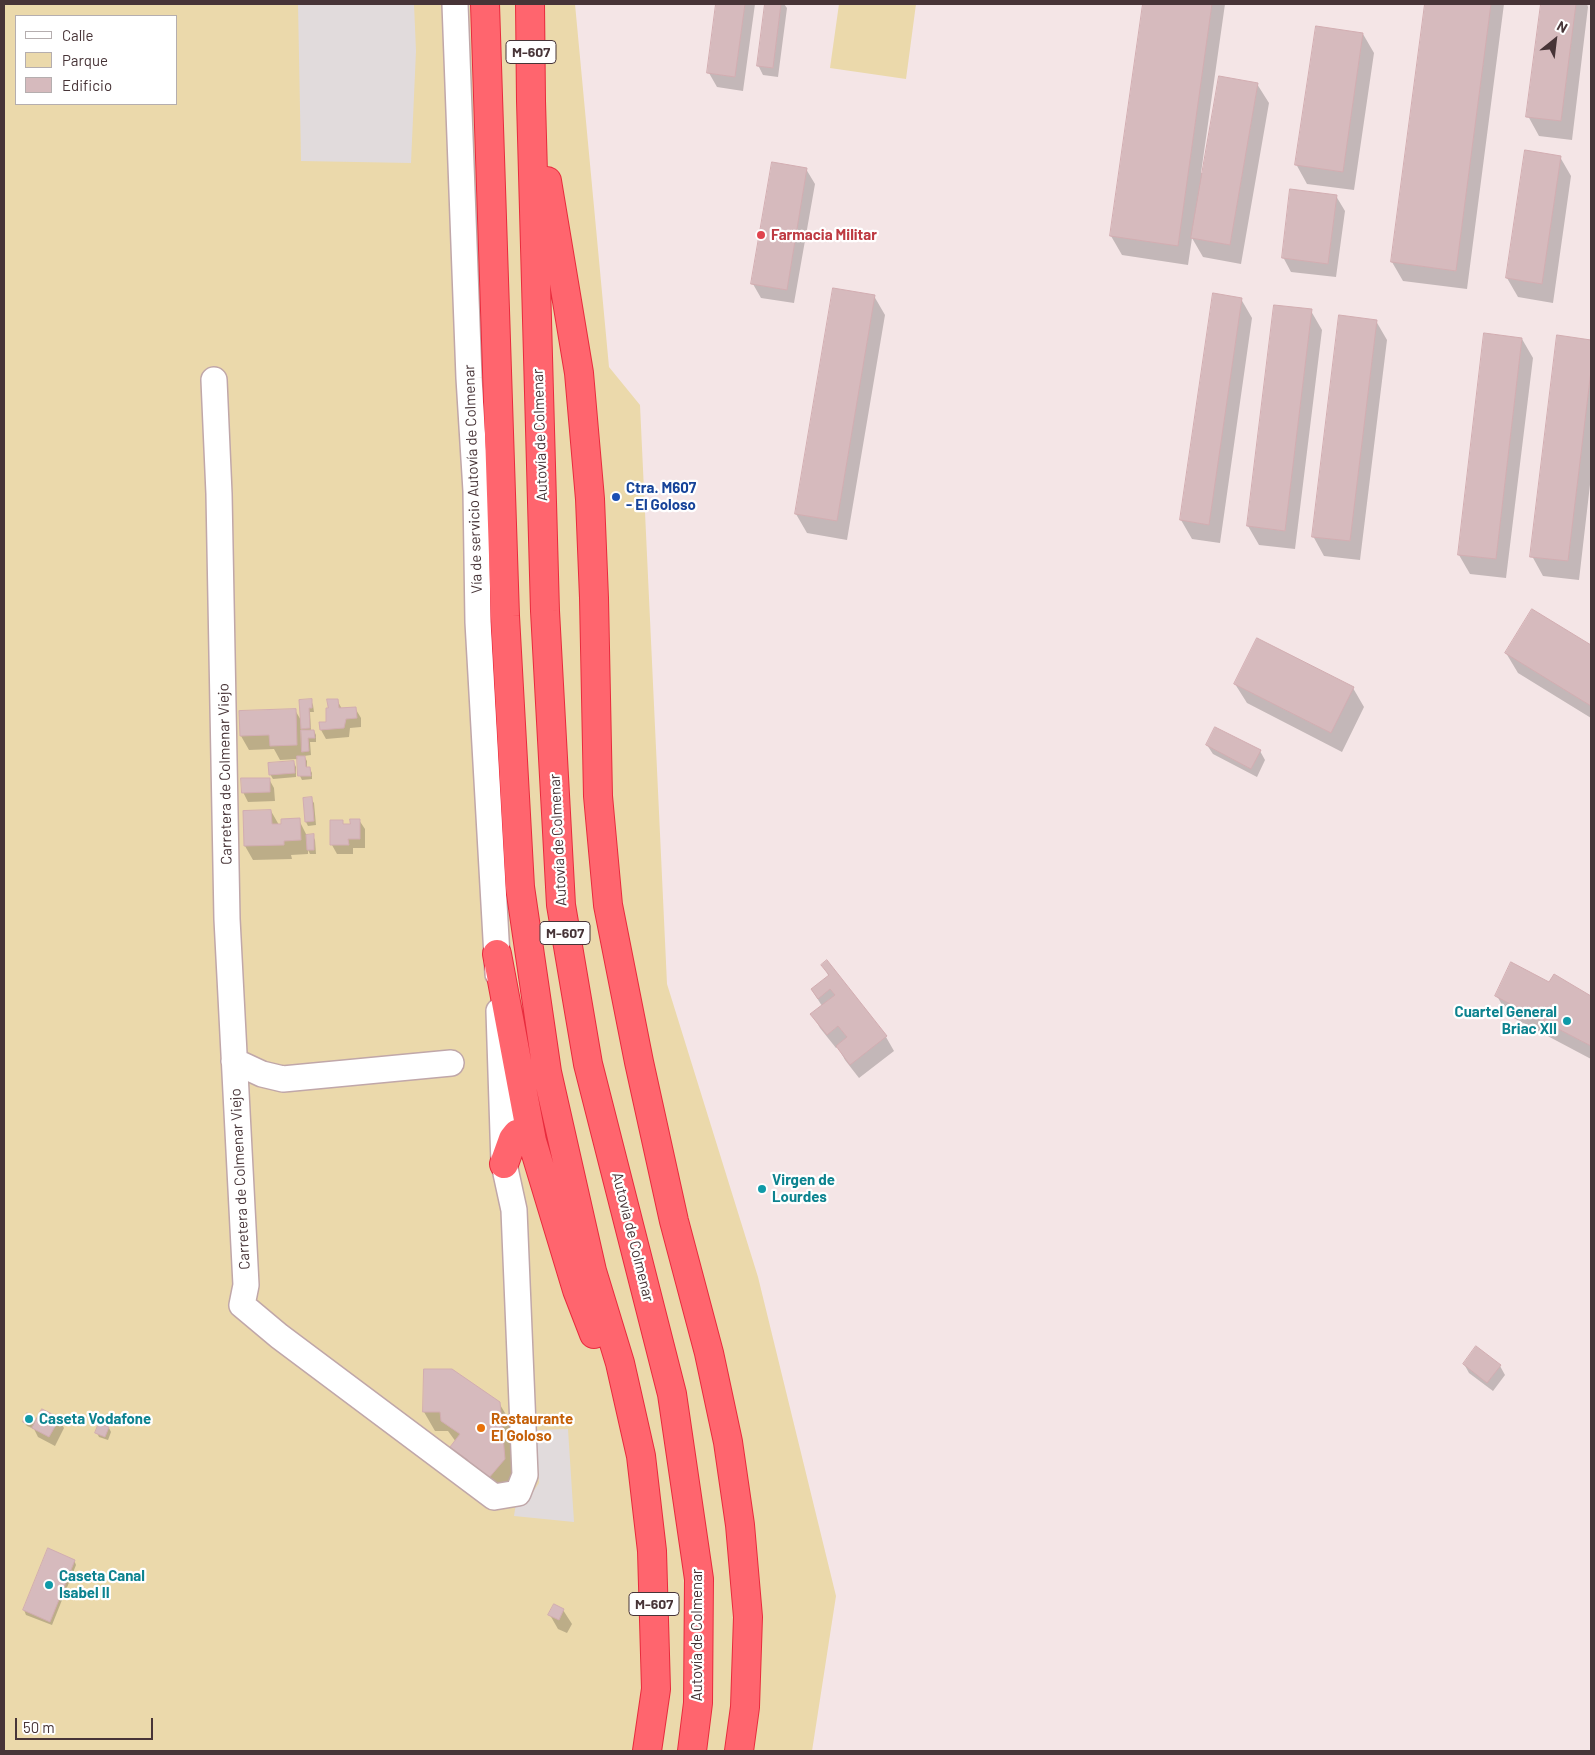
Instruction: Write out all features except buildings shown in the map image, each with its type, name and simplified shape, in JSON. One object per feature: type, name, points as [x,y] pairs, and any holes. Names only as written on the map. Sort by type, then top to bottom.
[{"type":"highway","name":"M-607","points":[[485,4],[505,616],[520,887],[547,1072],[592,1271],[620,1363],[641,1456],[652,1551],[656,1689],[647,1751]]},
{"type":"highway","name":"Autovía de Colmenar","points":[[530,4],[545,611],[560,905],[588,1064],[672,1394],[699,1579],[698,1703],[692,1751]]},
{"type":"highway","points":[[531,101],[552,205],[579,373],[590,499],[598,796],[608,905],[639,1062],[674,1220],[709,1353],[728,1442],[740,1526],[748,1617],[745,1707],[739,1751]]},
{"type":"highway","points":[[497,954],[532,1141],[577,1290],[641,1456]]},
{"type":"highway","points":[[504,1164],[513,1139],[517,1134],[522,1134],[532,1141]]},
{"type":"street","name":"Vía de servicio Autovía de Colmenar","points":[[455,4],[469,378],[476,491],[478,622],[497,954],[504,1164]]},
{"type":"street","name":"Carretera de Colmenar Viejo","points":[[214,380],[220,494],[227,919],[246,1285],[242,1305],[279,1336],[494,1498],[518,1493],[525,1475],[514,1210],[504,1164]]},
{"type":"street","points":[[234,1061],[262,1074],[283,1079],[451,1064]]},
{"type":"green space","points":[[4,4],[575,4],[609,367],[640,405],[667,984],[758,1277],[836,1596],[812,1751],[4,1751]]},
{"type":"green space","points":[[839,4],[916,4],[906,79],[830,68]]},
{"type":"shaded area","points":[[298,4],[414,4],[416,51],[411,163],[301,161]]},
{"type":"shaded area","points":[[568,1429],[574,1522],[514,1516],[516,1503],[526,1502],[539,1483],[536,1430]]},
{"type":"place","name":"Farmacia Militar","points":[[761,235]]},
{"type":"place","name":"Ctra. M607 - El Goloso","points":[[616,497]]},
{"type":"place","name":"Cuartel General Briac XII","points":[[1567,1021]]},
{"type":"place","name":"Virgen de Lourdes","points":[[762,1189]]},
{"type":"place","name":"Caseta Vodafone","points":[[29,1419]]},
{"type":"place","name":"Restaurante El Goloso","points":[[481,1428]]},
{"type":"place","name":"Caseta Canal Isabel II","points":[[49,1585]]}]
